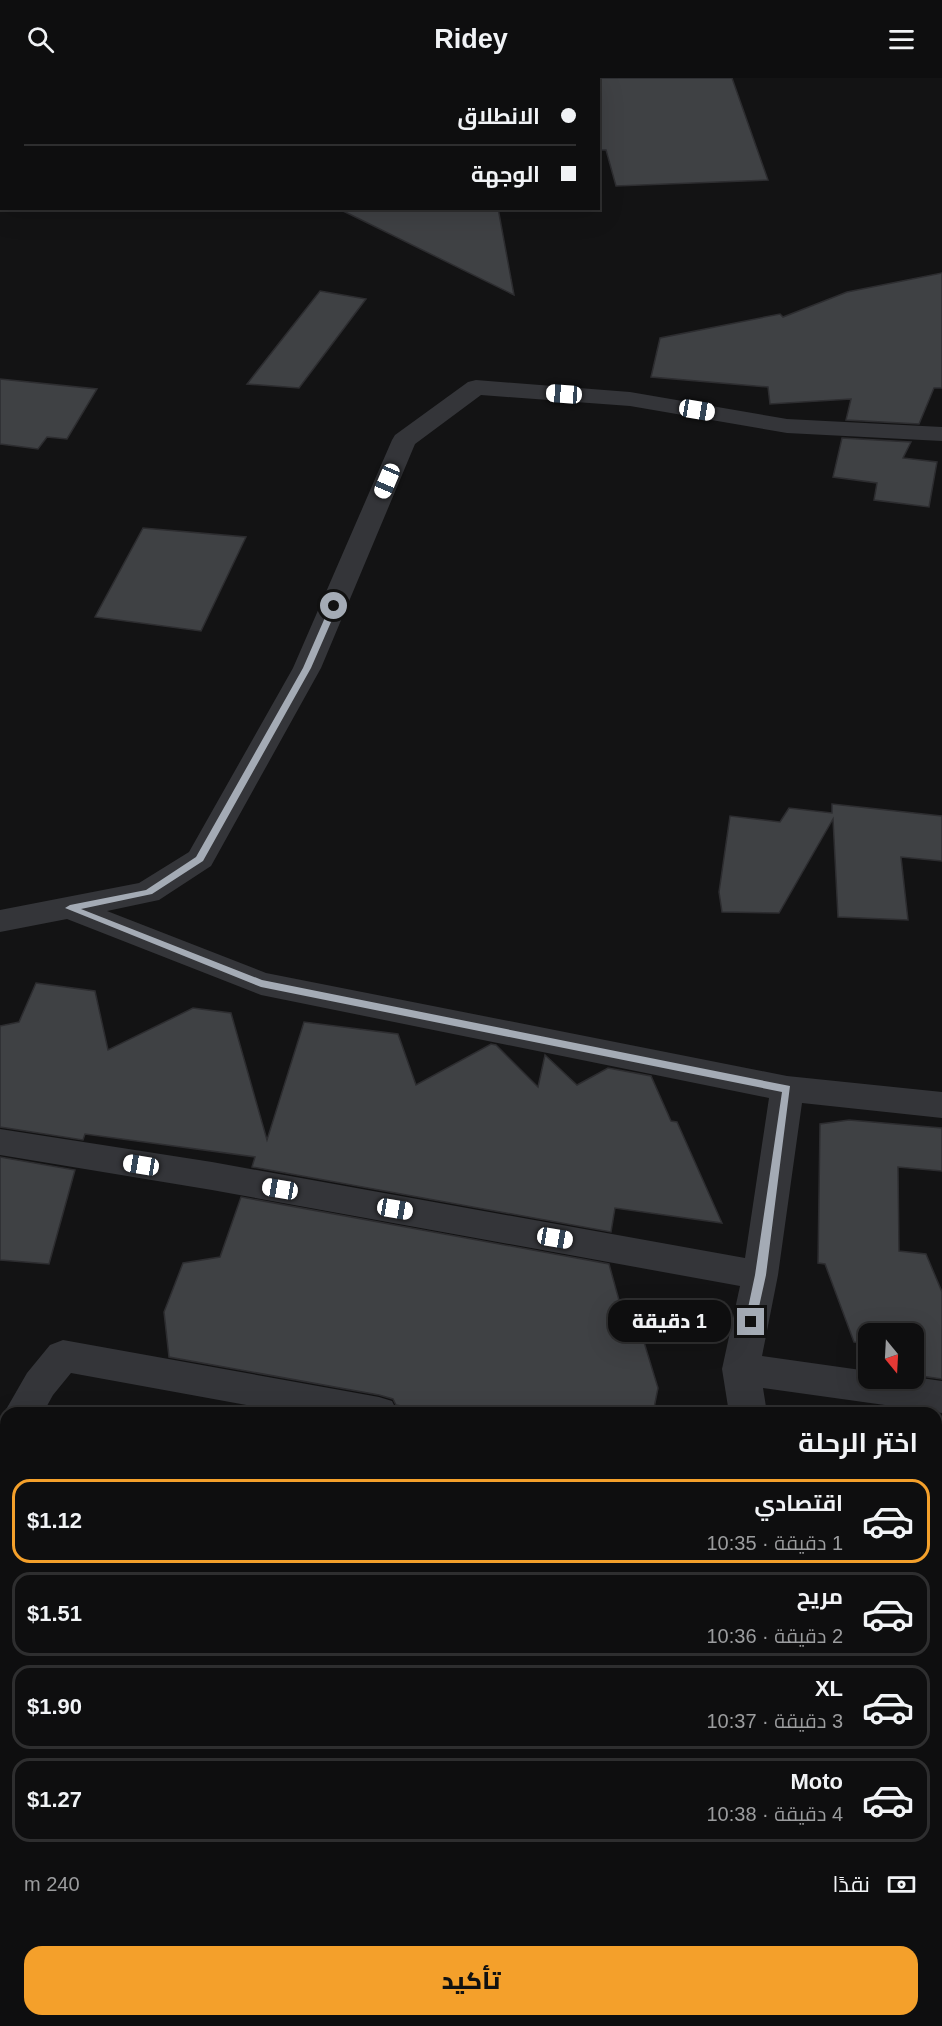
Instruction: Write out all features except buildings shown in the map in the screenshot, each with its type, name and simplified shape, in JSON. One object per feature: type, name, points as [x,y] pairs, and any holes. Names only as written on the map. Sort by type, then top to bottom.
[{"type":"street","points":[[0,921],[148,892],[200,859],[307,668],[404,440],[476,387],[630,399],[787,426],[942,434]]},
{"type":"street","points":[[70,908],[261,983],[787,1089],[942,1105]]},
{"type":"street","points":[[747,1407],[741,1369],[760,1275],[787,1089]]},
{"type":"street","points":[[0,1143],[212,1176],[760,1275]]},
{"type":"street","points":[[27,1407],[40,1384],[63,1356],[347,1407]]},
{"type":"street","points":[[741,1369],[942,1397]]},
{"type":"route","points":[[334,606],[307,668],[200,859],[148,892],[70,908],[261,983],[787,1089],[751,1322]]}]
